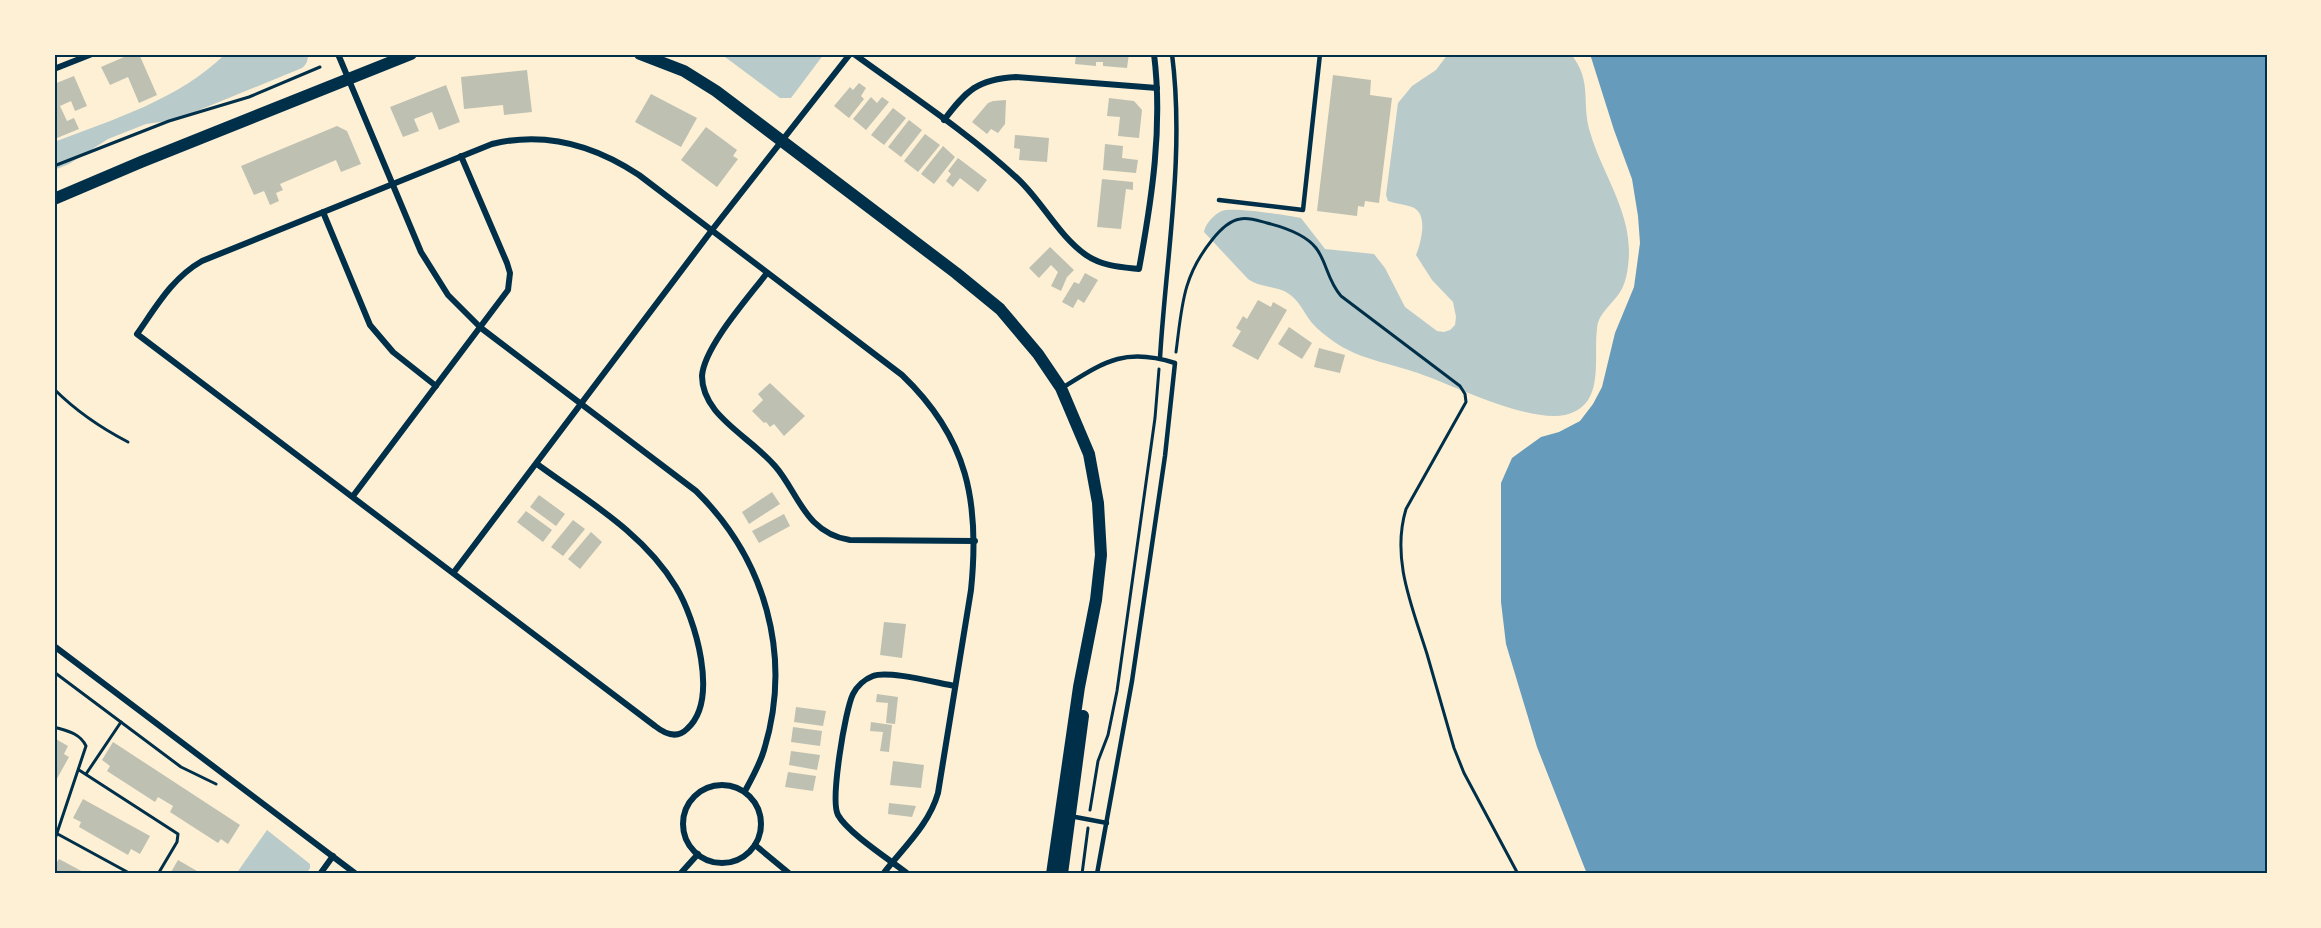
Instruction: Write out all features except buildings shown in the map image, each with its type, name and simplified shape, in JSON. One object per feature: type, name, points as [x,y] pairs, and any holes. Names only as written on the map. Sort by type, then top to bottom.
[{"type":"main road","points":[[54,199],[411,54]]},
{"type":"main road","points":[[640,54],[684,71],[782,139],[1000,309],[1038,354],[1061,388],[1089,454],[1098,503],[1101,555],[1087,688],[1062,874]]},
{"type":"main road","points":[[1052,874],[1079,687],[1091,634]]},
{"type":"street","points":[[54,69],[92,54]]},
{"type":"street","points":[[338,54],[421,252],[429,267],[462,311],[481,328],[676,474],[703,497],[737,539],[757,579],[771,628],[776,667],[775,690],[764,750],[745,791]]},
{"type":"street","points":[[454,572],[712,230],[782,139],[852,54],[944,120],[1017,179],[1069,239],[1087,256],[1106,264],[1139,269],[1156,159],[1157,88],[1154,54]]},
{"type":"street","points":[[944,120],[962,96],[971,89],[988,80],[1000,78],[1016,77],[1157,88]]},
{"type":"street","points":[[537,464],[635,537],[649,550],[676,586],[692,620],[701,660],[700,704],[691,725],[681,734],[662,732],[454,572],[137,334],[176,280],[191,267],[492,144],[519,139],[554,140],[580,146],[624,164],[887,363],[925,398],[946,429],[964,467],[972,502],[975,541],[971,590],[942,771],[935,804],[925,823],[883,874]]},
{"type":"street","points":[[353,496],[508,290],[510,273],[461,156]]},
{"type":"street","points":[[322,212],[370,325],[393,352],[436,386]]},
{"type":"street","points":[[767,273],[717,340],[707,358],[702,378],[704,388],[715,410],[766,456],[808,515],[832,535],[850,540],[975,541]]},
{"type":"street","points":[[54,646],[356,874]]},
{"type":"street","points":[[908,874],[842,821],[834,806],[850,700],[860,684],[873,675],[882,674],[954,686]]},
{"type":"street","points":[[722,785],[745,791],[756,804],[761,816],[761,830],[755,845],[748,853],[736,860],[723,863],[710,861],[698,854],[685,835],[683,823],[690,801],[709,787],[722,785]]},
{"type":"street","points":[[755,845],[790,874]]},
{"type":"street","points":[[680,874],[698,854]]},
{"type":"street","points":[[320,874],[333,856]]},
{"type":"lane","points":[[1160,358],[1176,155],[1177,120],[1172,54]]},
{"type":"lane","points":[[1219,200],[1303,210],[1320,54]]},
{"type":"lane","points":[[1061,388],[1111,360],[1124,356],[1160,358],[1175,363],[1165,456],[1132,681],[1097,874]]},
{"type":"lane","points":[[1070,816],[1107,823]]},
{"type":"path","points":[[54,166],[169,121],[249,97],[320,67]]},
{"type":"path","points":[[1175,363],[1184,295],[1195,264],[1225,225],[1249,218],[1281,227],[1309,242],[1316,248],[1330,281],[1341,296],[1460,386],[1465,394],[1466,402],[1406,509],[1400,538],[1400,557],[1408,592],[1454,748],[1490,825],[1518,874]]},
{"type":"path","points":[[1082,874],[1098,761],[1108,735],[1117,691],[1155,418],[1160,358]]},
{"type":"path","points":[[54,389],[69,404],[104,429],[128,442]]},
{"type":"path","points":[[54,672],[181,767],[218,785]]},
{"type":"path","points":[[86,774],[121,722]]},
{"type":"path","points":[[54,727],[75,734],[83,740],[86,746],[80,770],[54,842]]},
{"type":"path","points":[[80,770],[178,834],[177,842],[158,874]]},
{"type":"path","points":[[56,832],[131,874]]},
{"type":"shaded area","points":[[225,54],[308,54],[307,62],[302,68],[175,120],[146,124],[108,139],[69,164],[54,170],[54,142],[144,107],[166,96],[207,70]]},
{"type":"shaded area","points":[[721,54],[824,54],[791,98],[780,98]]},
{"type":"shaded area","points":[[1448,54],[1571,54],[1582,74],[1590,132],[1627,230],[1628,269],[1617,297],[1598,323],[1595,380],[1592,392],[1587,402],[1578,410],[1565,415],[1549,416],[1531,413],[1491,402],[1343,347],[1314,326],[1291,295],[1248,279],[1204,232],[1212,218],[1226,210],[1301,218],[1325,249],[1374,254],[1385,268],[1405,307],[1437,331],[1450,330],[1455,325],[1456,317],[1453,302],[1432,280],[1416,255],[1422,229],[1420,215],[1412,207],[1388,201],[1386,195],[1398,103],[1412,86],[1436,70]]},
{"type":"shaded area","points":[[267,830],[310,864],[306,874],[236,874]]},
{"type":"water","points":[[1590,54],[2267,54],[2267,874],[1587,874],[1537,747],[1506,644],[1501,602],[1501,483],[1512,458],[1541,437],[1559,432],[1580,421],[1593,404],[1602,387],[1615,333],[1634,287],[1640,243],[1632,179]]}]
